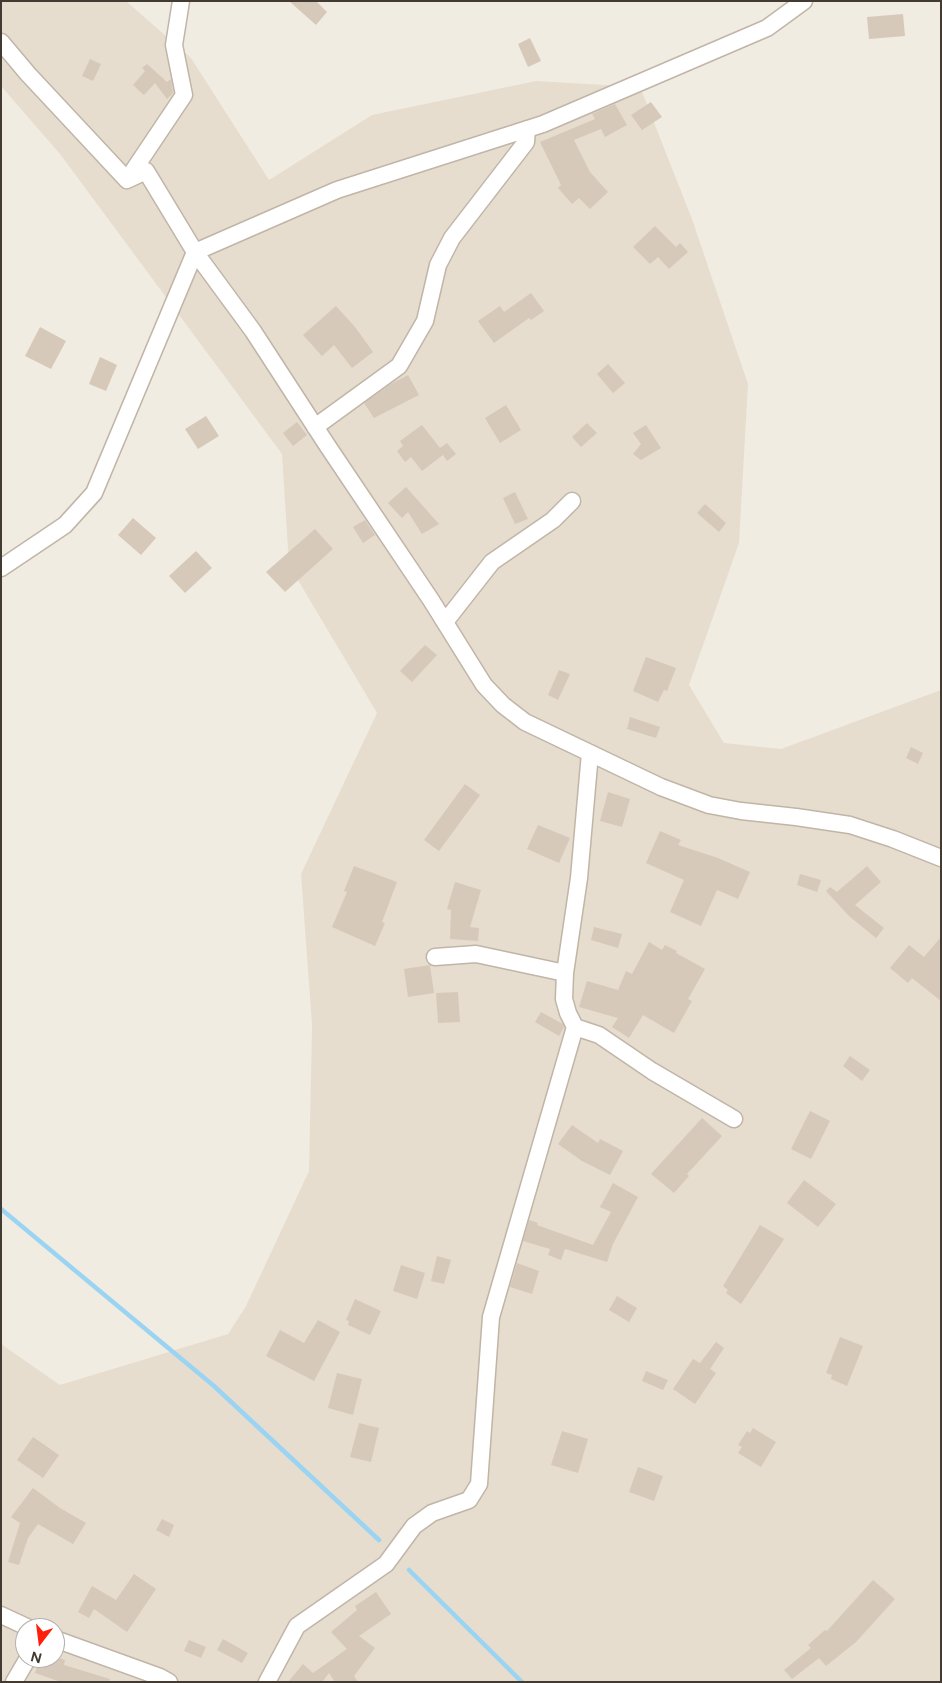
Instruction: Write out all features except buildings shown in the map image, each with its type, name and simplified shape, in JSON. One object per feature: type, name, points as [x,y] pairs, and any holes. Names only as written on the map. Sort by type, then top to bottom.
[{"type":"street","points":[[127,180],[184,95],[174,45],[181,1]]},
{"type":"street","points":[[1,568],[66,525],[94,493],[195,252],[337,190],[543,124],[766,28],[804,1]]},
{"type":"street","points":[[1,42],[34,81],[127,180]]},
{"type":"street","points":[[315,427],[399,366],[424,320],[438,265],[452,238],[526,142],[527,129]]},
{"type":"street","points":[[127,180],[146,171],[195,252],[253,330],[445,622],[484,685],[503,706],[525,722],[661,787],[709,805],[850,825],[892,838],[941,858]]},
{"type":"street","points":[[445,622],[492,562],[553,520],[572,501]]},
{"type":"street","points":[[267,1682],[298,1626],[386,1564],[414,1526],[432,1513],[469,1500],[479,1484],[491,1317],[575,1027],[564,999],[565,973],[580,878],[590,753]]},
{"type":"street","points":[[435,957],[476,954],[565,973]]},
{"type":"street","points":[[575,1027],[599,1035],[652,1071],[734,1119]]},
{"type":"street","points":[[1,1615],[15,1622]]},
{"type":"street","points":[[65,1643],[160,1677],[168,1682]]},
{"type":"street","points":[[14,1682],[22,1668]]},
{"type":"shaded area","points":[[1,1],[126,1],[191,58],[269,180],[372,115],[536,81],[640,87],[692,219],[748,384],[739,543],[689,685],[724,743],[781,749],[941,690],[941,1682],[1,1682],[1,1344],[60,1385],[228,1334],[246,1306],[309,1171],[312,1025],[301,874],[377,713],[289,565],[282,454],[60,154],[1,86]]},
{"type":"waterway","points":[[1,1209],[214,1386],[379,1540]]},
{"type":"waterway","points":[[409,1570],[522,1682]]}]
